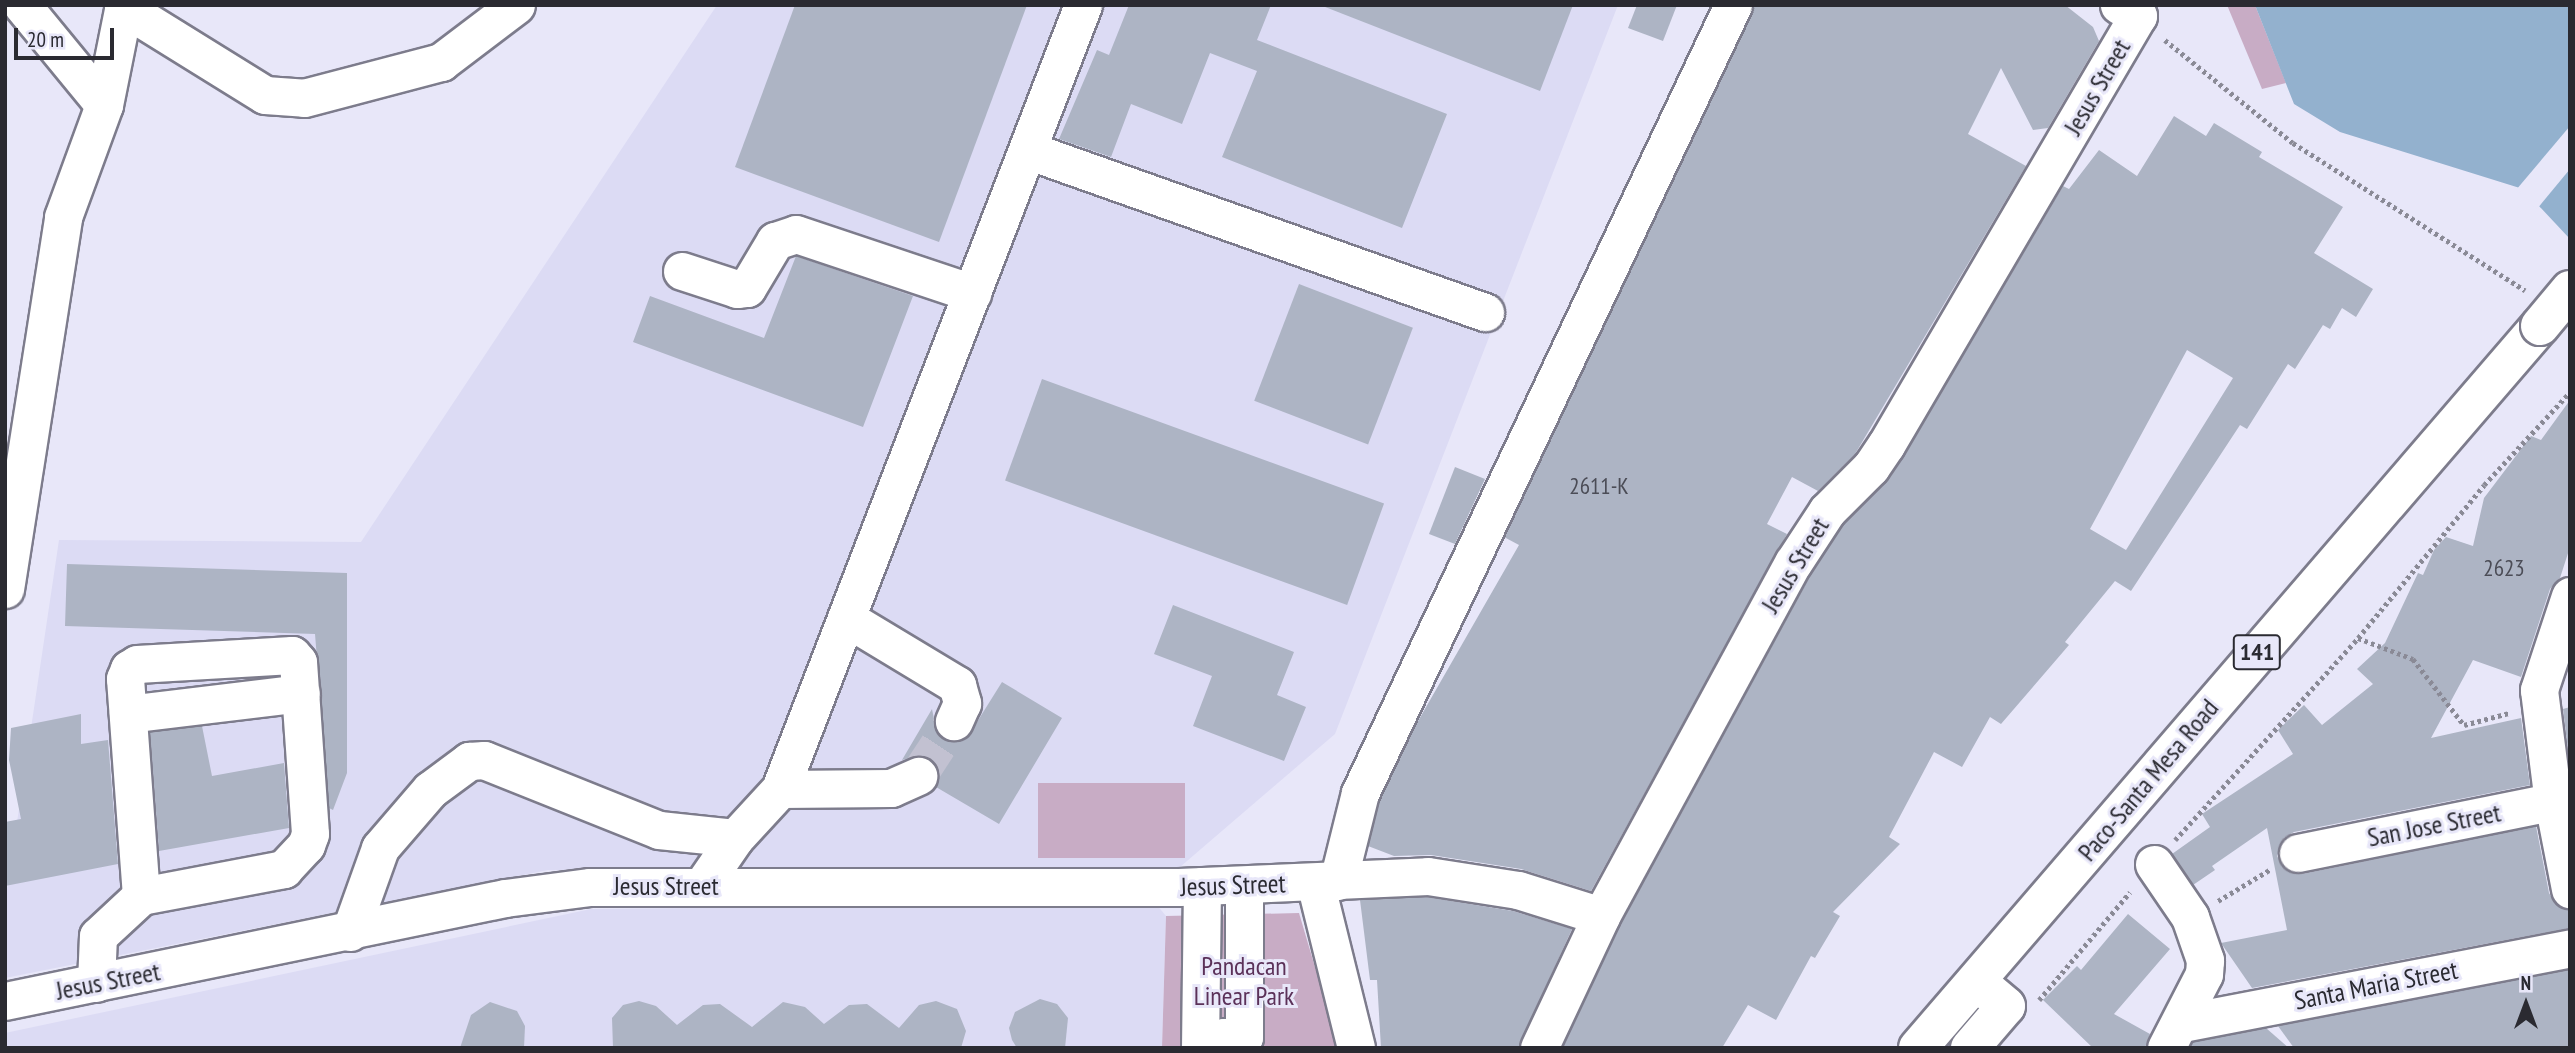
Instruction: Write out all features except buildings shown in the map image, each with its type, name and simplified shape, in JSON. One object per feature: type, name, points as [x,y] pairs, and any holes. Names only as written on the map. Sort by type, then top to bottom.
[{"type":"main road","name":"Paco-Santa Mesa Road","points":[[1919,1048],[1977,982],[2534,309],[2570,290]]},
{"type":"main road","points":[[1970,1048],[2020,1006],[1977,982]]},
{"type":"street","points":[[22,5],[104,105]]},
{"type":"street","points":[[5,589],[63,217],[104,105],[123,6],[265,94],[304,98],[441,62],[516,5]]},
{"type":"street","points":[[702,886],[735,838],[780,789],[1083,5]]},
{"type":"street","points":[[1356,1048],[1326,882],[1360,793],[1733,5]]},
{"type":"street","name":"Jesus Street","points":[[5,1002],[547,891],[702,886],[1202,886],[1457,877],[1518,890],[1601,916],[1812,531],[1886,445],[2129,11]]},
{"type":"street","points":[[1027,150],[1485,312]]},
{"type":"street","points":[[682,271],[737,289],[747,288],[775,241],[796,234],[972,293]]},
{"type":"street","points":[[2570,596],[2539,690],[2561,800],[2570,889]]},
{"type":"street","points":[[846,618],[957,685],[962,703],[954,721]]},
{"type":"street","points":[[96,983],[98,936],[141,896],[284,869],[300,854],[310,834],[298,662],[285,653],[137,664],[125,679],[141,896]]},
{"type":"street","points":[[128,714],[300,693]]},
{"type":"street","points":[[350,932],[380,848],[430,790],[469,761],[484,760],[659,830],[735,838]]},
{"type":"street","points":[[780,789],[891,788],[918,776]]},
{"type":"street","name":"San Jose Street","points":[[2298,853],[2561,800]]},
{"type":"street","points":[[2154,864],[2190,917],[2201,942],[2204,974],[2174,1035]]},
{"type":"street","points":[[1223,1048],[1224,1037],[1244,1037],[1244,885]]},
{"type":"street","points":[[1200,1048],[1202,886]]},
{"type":"street","points":[[1539,1048],[1601,916]]},
{"type":"street","name":"Santa Maria Street","points":[[2174,1035],[2570,948]]},
{"type":"path","points":[[2129,11],[2293,143],[2534,309]]},
{"type":"path","points":[[2020,1006],[2154,864],[2358,638],[2484,485],[2570,392]]},
{"type":"path","points":[[2358,638],[2413,659],[2464,725],[2541,704]]},
{"type":"path","points":[[2190,917],[2298,853]]},
{"type":"shaded area","points":[[717,5],[1618,5],[1335,734],[1180,867],[548,870],[5,978],[5,903],[59,540],[361,542]]},
{"type":"shaded area","points":[[2255,5],[2570,5],[2570,239],[2523,189],[2340,132],[2294,104]]},
{"type":"shaded area","points":[[1156,904],[1166,916],[1162,1048],[5,1048],[5,1033],[591,909]]},
{"type":"green space","points":[[2227,5],[2255,5],[2286,83],[2262,89]]},
{"type":"green space","points":[[1038,783],[1185,783],[1185,858],[1038,858]]},
{"type":"green space","name":"Pandacan Linear Park","points":[[1299,913],[1339,1048],[1162,1048],[1166,916]]},
{"type":"pier","points":[[2570,126],[2570,169],[2537,209],[2516,190]]},
{"type":"tunnel","points":[[918,776],[954,721]]}]
